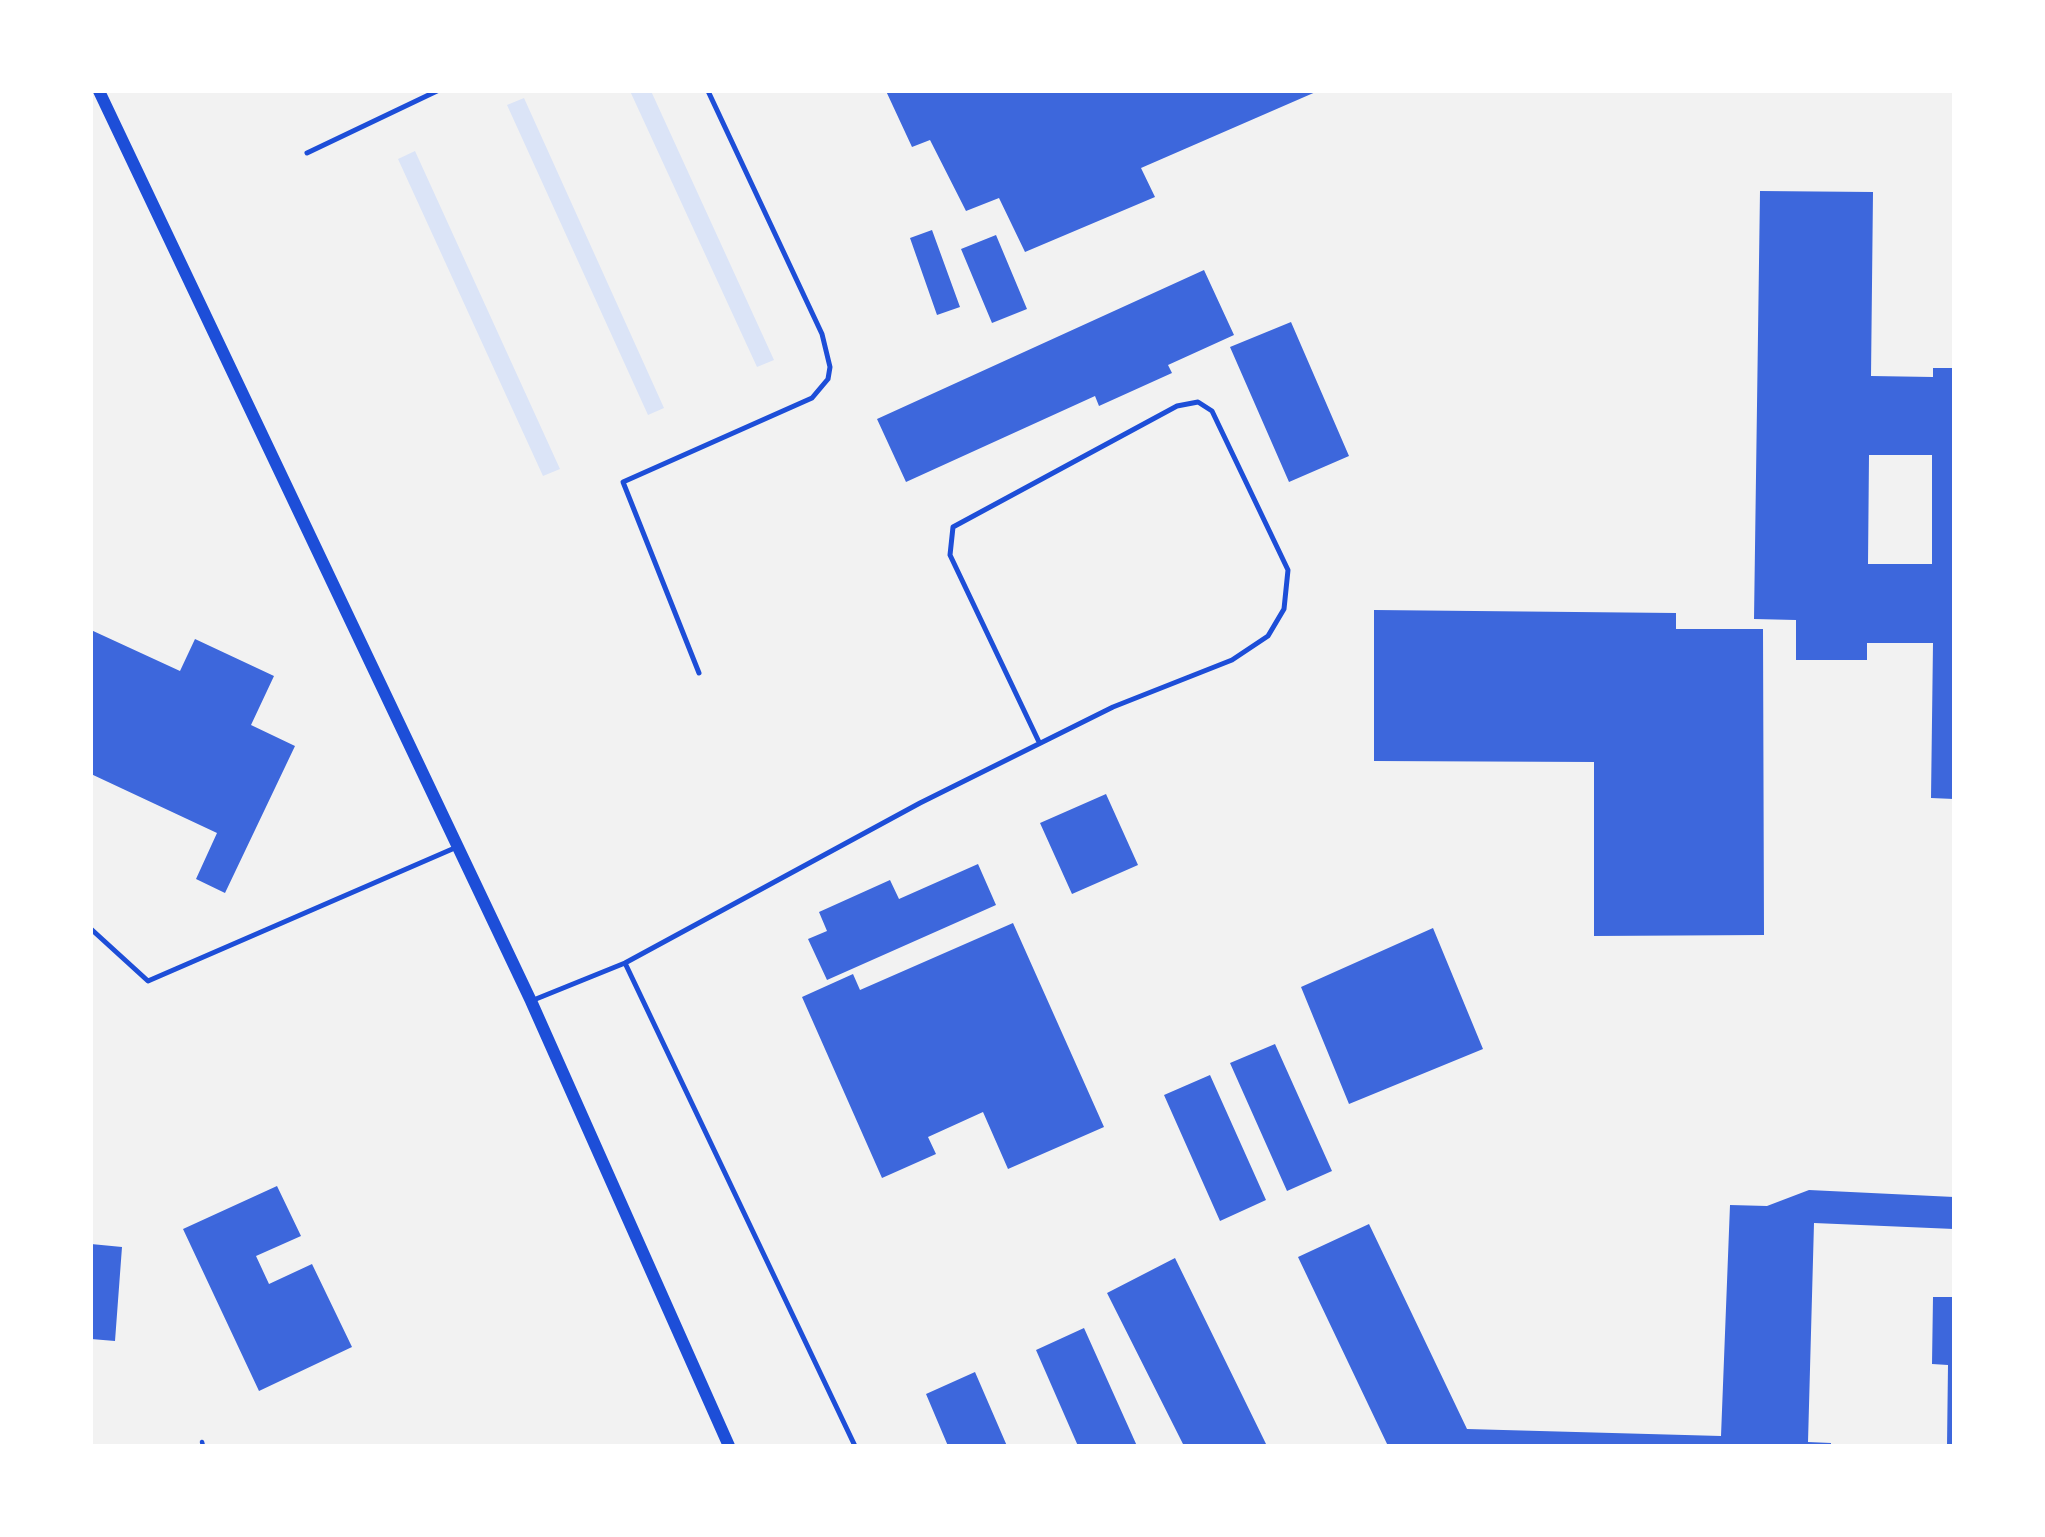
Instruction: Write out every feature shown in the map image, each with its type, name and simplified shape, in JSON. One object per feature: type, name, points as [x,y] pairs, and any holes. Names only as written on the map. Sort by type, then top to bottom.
[{"type":"street","points":[[99,91],[531,1001],[729,1446]]},
{"type":"lane","points":[[307,153],[437,91]]},
{"type":"lane","points":[[699,673],[623,482],[813,398],[828,379],[830,367],[822,334],[708,91]]},
{"type":"lane","points":[[531,1001],[625,963],[920,803],[1039,742],[1113,707],[1232,660],[1268,636],[1284,609],[1288,570],[1212,411],[1198,402],[1177,407],[953,527],[950,555],[1039,742]]},
{"type":"lane","points":[[91,929],[148,981],[457,847]]},
{"type":"lane","points":[[625,963],[855,1446]]},
{"type":"shaded area","points":[[630,91],[651,91],[774,360],[757,367]]},
{"type":"shaded area","points":[[524,98],[664,408],[648,415],[507,105]]},
{"type":"shaded area","points":[[415,151],[560,469],[543,476],[398,159]]},
{"type":"building","points":[[886,91],[1318,91],[1141,168],[1155,197],[1025,252],[999,198],[966,211],[930,140],[912,147]]},
{"type":"building","points":[[1760,191],[1873,192],[1871,376],[1933,377],[1933,368],[1954,368],[1954,799],[1931,798],[1933,643],[1867,643],[1867,660],[1796,660],[1796,620],[1754,619]],"holes":[[[1869,455],[1932,455],[1932,564],[1868,564]]]},
{"type":"building","points":[[932,230],[960,307],[937,315],[910,238]]},
{"type":"building","points":[[996,235],[1027,309],[992,323],[961,249]]},
{"type":"building","points":[[1204,270],[1234,335],[1168,365],[1172,373],[1099,406],[1095,396],[906,482],[877,419]]},
{"type":"building","points":[[1291,322],[1349,456],[1289,482],[1230,347]]},
{"type":"building","points":[[1374,610],[1676,613],[1676,629],[1763,629],[1764,935],[1594,936],[1594,762],[1374,761]]},
{"type":"building","points":[[91,630],[180,671],[195,639],[274,676],[251,725],[295,746],[225,893],[196,879],[217,833],[91,774]]},
{"type":"building","points":[[1106,794],[1138,865],[1072,894],[1040,823]]},
{"type":"building","points":[[978,864],[996,905],[827,980],[808,939],[827,931],[819,912],[890,880],[899,899]]},
{"type":"building","points":[[1013,923],[1104,1127],[1008,1169],[983,1112],[928,1137],[936,1154],[882,1178],[802,997],[853,974],[860,990]]},
{"type":"building","points":[[1433,928],[1483,1049],[1349,1104],[1301,987]]},
{"type":"building","points":[[1275,1044],[1332,1171],[1287,1191],[1230,1063]]},
{"type":"building","points":[[1210,1075],[1266,1200],[1220,1221],[1164,1095]]},
{"type":"building","points":[[277,1186],[301,1236],[256,1256],[269,1284],[312,1264],[352,1347],[259,1391],[183,1229]]},
{"type":"building","points":[[1809,1190],[1954,1197],[1954,1229],[1814,1223],[1808,1442],[1831,1443],[1831,1446],[1388,1446],[1298,1257],[1369,1224],[1467,1429],[1721,1436],[1730,1205],[1767,1206]]},
{"type":"building","points":[[91,1244],[122,1247],[115,1341],[91,1339]]},
{"type":"building","points":[[1175,1258],[1267,1446],[1184,1446],[1107,1293]]},
{"type":"building","points":[[1933,1297],[1954,1297],[1954,1446],[1947,1446],[1948,1365],[1932,1364]]},
{"type":"building","points":[[1084,1328],[1137,1446],[1078,1446],[1036,1350]]},
{"type":"building","points":[[975,1372],[1007,1446],[948,1446],[926,1394]]}]
